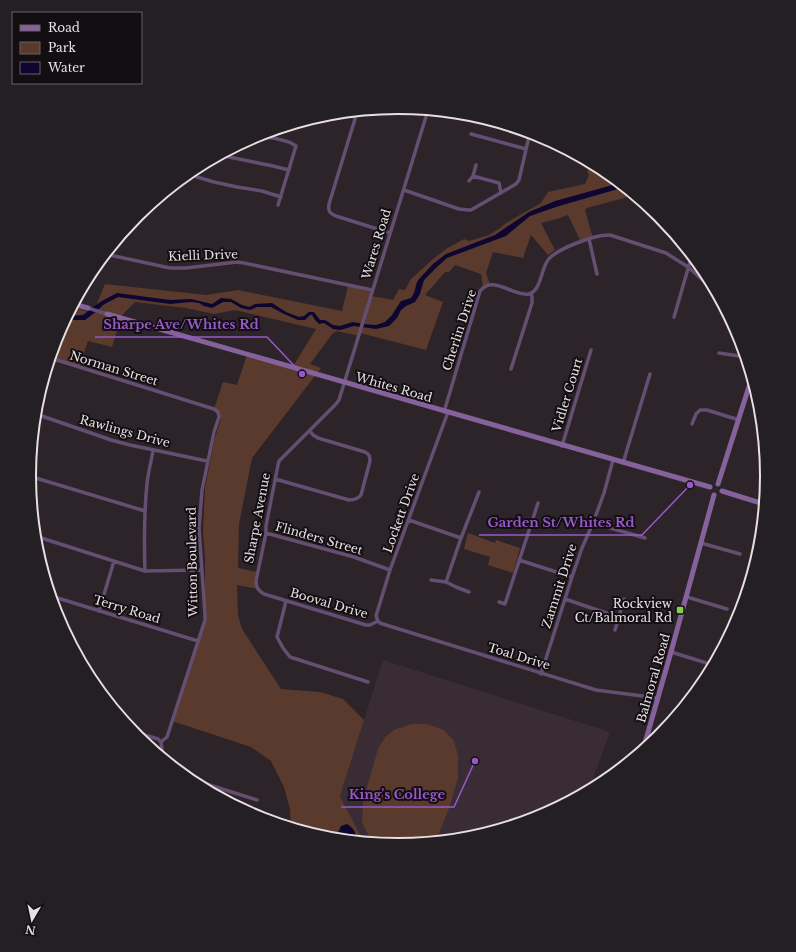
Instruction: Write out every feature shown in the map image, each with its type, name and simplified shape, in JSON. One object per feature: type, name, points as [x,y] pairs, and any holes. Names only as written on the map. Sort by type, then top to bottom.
[{"type":"street","name":"Wares Road","points":[[344,383],[426,115]]},
{"type":"street","points":[[354,117],[355,119],[329,204],[329,212],[336,216],[390,233]]},
{"type":"street","points":[[471,134],[526,149]]},
{"type":"street","points":[[269,138],[281,140],[296,146],[278,205]]},
{"type":"street","points":[[404,190],[459,209],[468,210],[475,208],[516,184],[519,180],[528,139]]},
{"type":"street","points":[[227,157],[289,170]]},
{"type":"street","points":[[469,181],[476,165]]},
{"type":"street","points":[[195,176],[214,182],[262,191],[281,197]]},
{"type":"street","points":[[472,176],[499,184],[501,193]]},
{"type":"street","points":[[512,369],[532,303],[531,293],[537,288],[545,264],[551,256],[558,252],[589,239],[603,235],[616,236],[666,253],[702,279]]},
{"type":"street","points":[[589,239],[597,274]]},
{"type":"street","name":"Kielli Drive","points":[[111,255],[170,268],[236,262],[244,263],[372,290]]},
{"type":"street","points":[[674,317],[690,262]]},
{"type":"street","name":"Cherlin Drive","points":[[446,412],[480,291],[486,285],[493,284],[522,294],[531,293]]},
{"type":"street","name":"Whites Road","points":[[79,305],[562,446],[710,487]]},
{"type":"street","name":"Vidler Court","points":[[562,446],[591,350]]},
{"type":"street","points":[[719,353],[739,356]]},
{"type":"street","name":"Norman Street","points":[[55,361],[57,360],[217,411]]},
{"type":"street","points":[[623,463],[650,374]]},
{"type":"street","name":"Sharpe Avenue","points":[[275,598],[261,592],[256,585],[279,461],[336,404],[344,383]]},
{"type":"street","points":[[718,484],[749,386]]},
{"type":"street","points":[[692,424],[696,414],[700,410],[707,410],[738,420]]},
{"type":"street","name":"Witton Boulevard","points":[[162,750],[161,742],[167,736],[205,620],[199,528],[202,490],[207,461],[219,417],[217,411]]},
{"type":"street","name":"Lockett Drive","points":[[378,621],[376,616],[390,570],[409,520],[446,412]]},
{"type":"street","name":"Rawlings Drive","points":[[41,416],[110,440],[153,451],[207,461]]},
{"type":"street","points":[[275,479],[349,500],[359,498],[370,461],[369,454],[318,438],[310,431]]},
{"type":"street","points":[[145,571],[145,511],[147,482],[153,451]]},
{"type":"street","name":"Zammit Drive","points":[[542,674],[572,577],[604,493],[614,460]]},
{"type":"street","points":[[36,478],[145,511]]},
{"type":"street","points":[[718,484],[713,484],[710,487],[712,495],[719,495],[722,491]]},
{"type":"street","points":[[718,484],[722,491],[759,502]]},
{"type":"street","points":[[446,582],[479,492]]},
{"type":"street","name":"Balmoral Road","points":[[645,741],[714,495]]},
{"type":"street","points":[[505,604],[538,503]]},
{"type":"street","points":[[409,520],[461,538]]},
{"type":"street","points":[[593,523],[645,538]]},
{"type":"street","name":"Flinders Street","points":[[266,533],[354,557],[390,570]]},
{"type":"street","points":[[42,538],[145,571],[202,570]]},
{"type":"street","points":[[701,543],[740,554]]},
{"type":"street","points":[[519,560],[572,577]]},
{"type":"street","points":[[98,611],[114,561]]},
{"type":"street","points":[[431,580],[446,582],[469,592]]},
{"type":"street","points":[[686,597],[727,609]]},
{"type":"street","name":"Terry Road","points":[[57,598],[198,641]]},
{"type":"street","name":"Booval Drive","points":[[275,598],[366,625],[370,625],[378,621]]},
{"type":"street","points":[[565,599],[618,617]]},
{"type":"street","points":[[615,630],[624,600]]},
{"type":"street","points":[[286,601],[277,638],[290,657],[368,682]]},
{"type":"street","points":[[499,602],[510,605]]},
{"type":"street","name":"Toal Drive","points":[[378,621],[386,625],[542,674],[602,691],[658,698]]},
{"type":"street","points":[[671,652],[708,663]]},
{"type":"street","points":[[146,735],[158,739],[161,742]]},
{"type":"street","points":[[209,785],[257,800]]},
{"type":"shaded area","points":[[383,660],[610,732],[592,781],[558,801],[514,819],[492,826],[445,835],[422,837],[398,838],[361,836],[340,796]]},
{"type":"green space","points":[[590,169],[628,197],[587,208],[585,210],[593,238],[581,242],[568,215],[541,223],[555,250],[548,255],[531,235],[523,258],[493,252],[486,273],[490,284],[483,287],[481,274],[455,265],[449,272],[445,272],[425,295],[443,302],[426,350],[360,333],[359,336],[337,331],[333,333],[310,364],[321,368],[252,458],[239,524],[238,568],[257,572],[258,589],[237,585],[238,615],[242,629],[281,689],[320,692],[343,699],[364,720],[340,796],[361,836],[327,831],[291,822],[290,809],[284,787],[271,761],[251,747],[172,721],[205,618],[205,559],[203,531],[205,488],[214,441],[221,419],[219,414],[214,409],[223,382],[237,385],[247,355],[292,368],[316,329],[235,310],[214,314],[186,308],[135,302],[122,315],[112,347],[88,341],[79,367],[55,361],[73,316],[77,308],[93,313],[105,284],[206,295],[238,290],[342,311],[348,286],[372,292],[371,296],[393,300],[399,289],[405,290],[411,279],[446,249],[464,239],[469,241],[489,235],[506,223],[541,203],[548,192],[585,184],[589,175],[587,171]]},
{"type":"green space","points":[[468,533],[495,543],[496,540],[520,548],[513,573],[488,565],[490,557],[464,549]]},
{"type":"green space","points":[[412,724],[427,724],[444,730],[454,741],[458,756],[458,778],[450,806],[437,836],[398,838],[369,837],[362,822],[363,801],[378,749],[386,736],[396,729]]},
{"type":"water","points":[[613,185],[618,189],[530,216],[506,236],[447,258],[424,280],[420,294],[415,302],[401,310],[397,318],[389,326],[376,329],[354,326],[340,330],[333,329],[324,323],[319,324],[312,315],[305,320],[298,320],[271,307],[257,307],[250,310],[241,308],[231,302],[223,302],[212,308],[199,303],[191,302],[170,304],[118,297],[103,305],[85,320],[71,320],[73,316],[83,315],[100,302],[117,293],[170,300],[191,299],[212,304],[221,298],[231,299],[249,307],[255,304],[272,303],[286,312],[299,317],[304,316],[309,312],[314,312],[320,320],[325,320],[333,325],[340,326],[353,322],[376,325],[385,322],[392,315],[401,301],[411,298],[419,279],[433,264],[446,254],[495,235],[529,212],[555,201]]},
{"type":"water","points":[[347,824],[351,827],[356,835],[338,833],[341,826]]},
{"type":"place","name":"Sharpe Ave/Whites Rd","points":[[302,374]]},
{"type":"place","name":"Garden St/Whites Rd","points":[[690,485]]},
{"type":"place","name":"Rockview Ct/Balmoral Rd","points":[[680,610]]},
{"type":"place","name":"King's College","points":[[475,761]]}]
